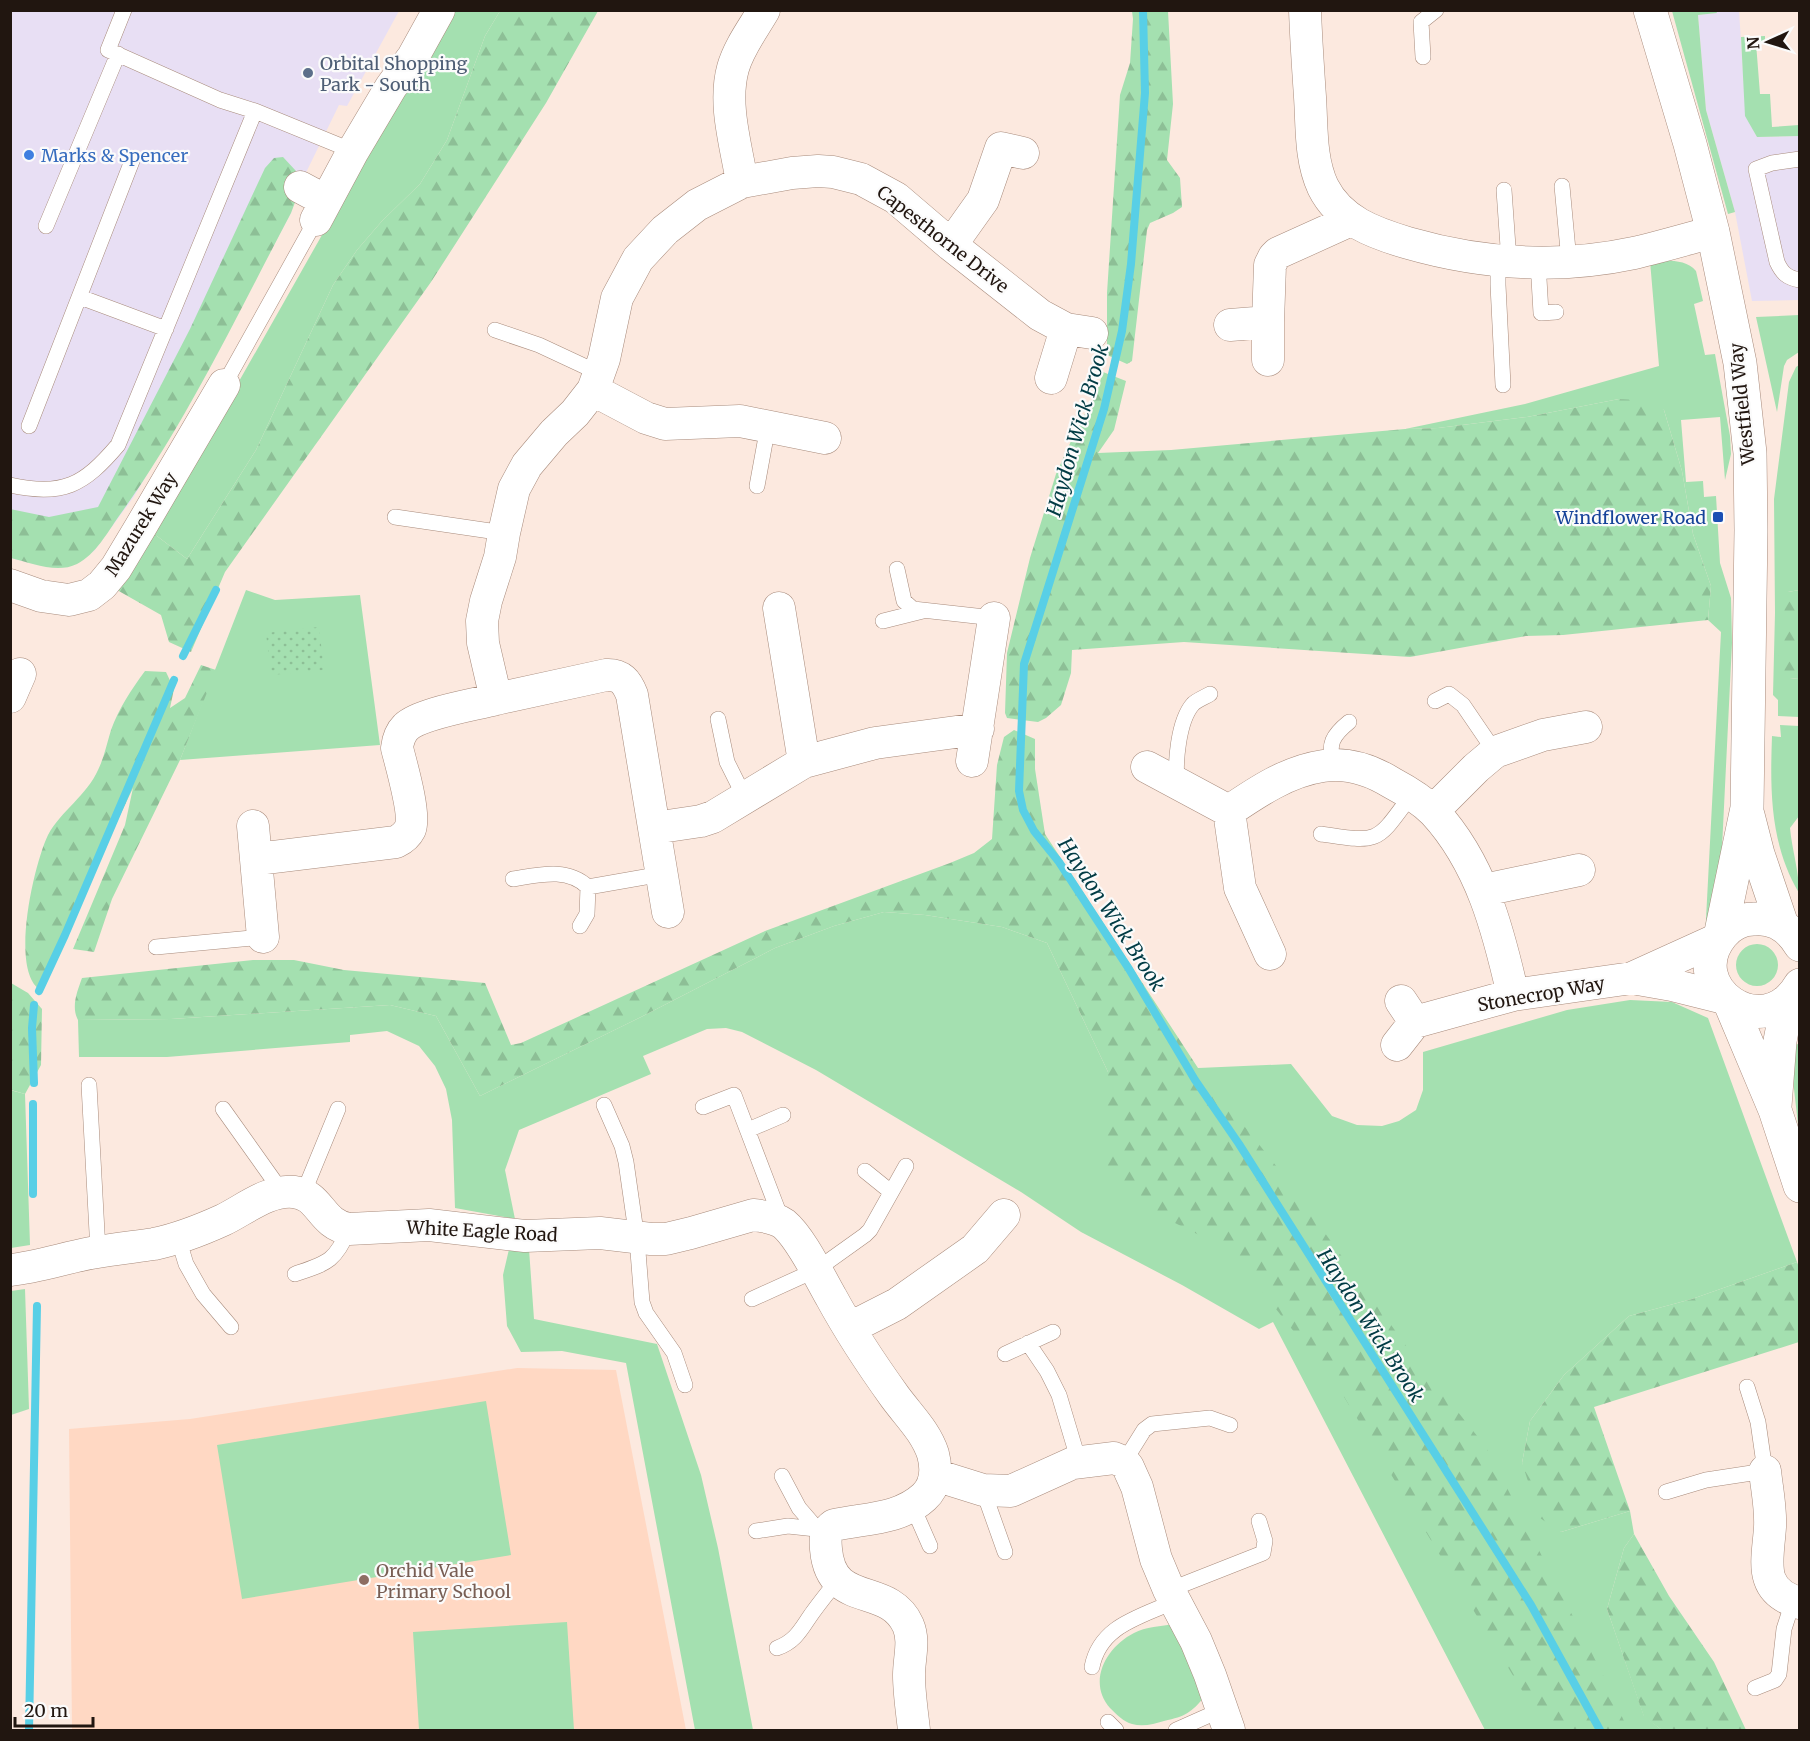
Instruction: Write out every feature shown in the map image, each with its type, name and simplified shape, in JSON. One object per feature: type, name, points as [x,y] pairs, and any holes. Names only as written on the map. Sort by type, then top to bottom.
[{"type":"main road","name":"Westfield Way","points":[[1650,10],[1690,144],[1713,232],[1740,363],[1749,453],[1751,530],[1747,808],[1719,938],[1713,949],[1711,970],[1718,990],[1727,1001],[1775,1110],[1800,1186]]},
{"type":"main road","name":"Westfield Way","points":[[1747,808],[1758,854],[1792,933]]},
{"type":"main road","name":"Westfield Way","points":[[1719,938],[1732,926],[1748,919],[1766,919],[1792,933]]},
{"type":"main road","name":"Westfield Way","points":[[1727,1001],[1741,1009],[1753,1012],[1772,1009],[1795,993]]},
{"type":"main road","name":"Westfield Way","points":[[1775,1110],[1780,1041],[1795,993]]},
{"type":"street","name":"Mazurek Way","points":[[314,203],[353,151],[391,87],[413,57],[439,10]]},
{"type":"street","points":[[742,182],[730,107],[730,85],[734,66],[764,10]]},
{"type":"street","points":[[1305,10],[1314,160],[1324,188],[1332,201],[1351,220],[1370,230],[1430,249],[1461,256],[1517,261],[1569,261],[1634,253],[1713,232]]},
{"type":"street","points":[[951,245],[983,200],[1001,148],[1023,153]]},
{"type":"street","name":"Capesthorne Drive","points":[[496,699],[483,643],[482,621],[500,557],[514,489],[526,465],[575,413],[596,381],[617,298],[638,259],[650,244],[680,217],[698,205],[742,182],[818,171],[834,172],[861,179],[896,198],[1040,315],[1079,331],[1051,378]]},
{"type":"street","points":[[1268,360],[1270,265],[1274,257],[1287,248],[1351,220]]},
{"type":"street","points":[[1230,325],[1268,322]]},
{"type":"street","points":[[596,381],[646,418],[665,424],[740,422],[825,438]]},
{"type":"street","name":"Mazurek Way","points":[[10,585],[60,600],[85,597],[98,589],[116,568],[209,398]]},
{"type":"street","points":[[778,608],[804,762]]},
{"type":"street","points":[[972,761],[994,618]]},
{"type":"street","points":[[257,859],[396,842],[402,839],[410,829],[411,823],[410,807],[397,748],[401,733],[411,723],[496,699],[613,674],[624,680],[632,694],[668,912]]},
{"type":"street","points":[[1422,802],[1476,768],[1495,752],[1543,735],[1585,725]]},
{"type":"street","points":[[654,828],[713,817],[804,762],[875,743],[978,729]]},
{"type":"street","points":[[1229,811],[1292,774],[1310,768],[1334,765],[1366,769],[1422,802],[1461,848],[1484,890],[1504,954],[1513,994]]},
{"type":"street","points":[[1147,766],[1229,811]]},
{"type":"street","points":[[1229,811],[1240,888],[1270,954]]},
{"type":"street","points":[[254,826],[263,938]]},
{"type":"street","points":[[1484,890],[1579,870]]},
{"type":"street","name":"Stonecrop Way","points":[[1405,1023],[1513,994],[1632,978],[1719,938]]},
{"type":"street","name":"Stonecrop Way","points":[[1632,978],[1672,985],[1727,1001]]},
{"type":"street","points":[[10,1270],[49,1264],[98,1251],[178,1238],[293,1193],[311,1198],[333,1224],[349,1229]]},
{"type":"street","name":"White Eagle Road","points":[[349,1229],[429,1225],[525,1236],[600,1233],[637,1239],[666,1239],[753,1215],[771,1218],[783,1224]]},
{"type":"street","points":[[850,1328],[897,1304],[975,1249],[1004,1215]]},
{"type":"street","points":[[783,1224],[816,1270],[871,1364],[919,1427],[932,1451],[936,1475],[928,1493],[912,1505],[889,1516],[834,1525],[821,1534],[827,1560],[837,1581],[845,1587],[896,1607],[908,1624],[912,1644],[909,1676],[914,1731]]},
{"type":"street","points":[[936,1475],[983,1490],[1011,1491],[1058,1468],[1079,1462],[1114,1458],[1124,1462],[1133,1476],[1156,1559],[1196,1641],[1225,1720]]},
{"type":"street","points":[[1765,1472],[1770,1510],[1767,1573],[1775,1588],[1796,1602]]},
{"type":"lane","points":[[124,10],[108,50],[220,100],[255,111],[353,151]]},
{"type":"lane","points":[[1423,57],[1421,22],[1436,10]]},
{"type":"lane","points":[[46,225],[118,54]]},
{"type":"lane","points":[[10,485],[33,490],[57,490],[82,480],[100,466],[117,445],[255,111]]},
{"type":"lane","points":[[1800,159],[1772,163],[1756,169],[1777,262],[1786,276],[1800,280]]},
{"type":"lane","points":[[29,426],[132,161]]},
{"type":"lane","points":[[1562,186],[1569,261]]},
{"type":"lane","points":[[1504,190],[1517,261],[1541,313],[1556,312]]},
{"type":"lane","name":"Mazurek Way","points":[[209,398],[314,203]]},
{"type":"lane","points":[[1503,385],[1498,275],[1517,261]]},
{"type":"lane","points":[[80,297],[166,329]]},
{"type":"lane","points":[[495,330],[539,345],[596,381]]},
{"type":"lane","points":[[757,486],[768,426]]},
{"type":"lane","points":[[395,517],[504,533]]},
{"type":"lane","points":[[897,569],[907,606],[923,611],[994,618]]},
{"type":"lane","points":[[883,621],[923,611]]},
{"type":"lane","points":[[1177,784],[1175,767],[1185,721],[1193,704],[1210,694]]},
{"type":"lane","points":[[1435,701],[1449,694],[1463,705],[1495,752]]},
{"type":"lane","points":[[718,719],[727,762],[746,798]]},
{"type":"lane","points":[[1334,765],[1330,754],[1335,734],[1349,722]]},
{"type":"lane","points":[[1321,834],[1368,840],[1378,836],[1422,802]]},
{"type":"lane","points":[[513,879],[559,874],[581,881],[588,887]]},
{"type":"lane","points":[[588,887],[662,874]]},
{"type":"lane","points":[[580,926],[587,914],[588,887]]},
{"type":"lane","points":[[156,947],[263,938]]},
{"type":"lane","points":[[89,1085],[98,1251]]},
{"type":"lane","points":[[703,1107],[734,1095],[783,1224]]},
{"type":"lane","points":[[604,1105],[622,1146],[626,1162],[637,1239],[642,1302],[646,1313],[674,1353],[685,1385]]},
{"type":"lane","points":[[223,1109],[293,1193],[338,1109]]},
{"type":"lane","points":[[748,1130],[783,1115]]},
{"type":"lane","points":[[752,1299],[816,1270],[870,1230],[906,1166]]},
{"type":"lane","points":[[865,1171],[891,1192]]},
{"type":"lane","points":[[295,1274],[333,1258],[349,1229]]},
{"type":"lane","points":[[178,1238],[186,1264],[203,1294],[231,1327]]},
{"type":"lane","points":[[1005,1354],[1053,1332]]},
{"type":"lane","points":[[1028,1343],[1047,1371],[1059,1395],[1079,1462]]},
{"type":"lane","points":[[1666,1492],[1706,1480],[1765,1472],[1758,1422],[1747,1387]]},
{"type":"lane","points":[[1124,1462],[1144,1430],[1152,1424],[1210,1418],[1230,1425]]},
{"type":"lane","points":[[782,1476],[799,1508],[821,1534]]},
{"type":"lane","points":[[983,1490],[1005,1552]]},
{"type":"lane","points":[[912,1505],[930,1546]]},
{"type":"lane","points":[[1092,1667],[1100,1645],[1112,1630],[1172,1595],[1263,1553],[1265,1541],[1259,1521]]},
{"type":"lane","points":[[756,1532],[788,1526],[821,1534]]},
{"type":"lane","points":[[777,1648],[796,1638],[811,1614],[837,1581]]},
{"type":"lane","points":[[1755,1688],[1775,1680],[1779,1674],[1784,1629],[1796,1602]]},
{"type":"lane","points":[[1176,1731],[1225,1720]]},
{"type":"shaded area","points":[[10,11],[399,11],[347,106],[339,105],[296,193],[291,213],[183,415],[133,498],[94,551],[76,564],[38,565],[11,558]]},
{"type":"shaded area","points":[[1716,11],[1739,11],[1746,116],[1757,137],[1799,136],[1799,300],[1752,301],[1735,212],[1706,110],[1698,15],[1716,13]]},
{"type":"shaded area","name":"Orchid Vale Primary School","points":[[517,1368],[616,1370],[686,1730],[72,1730],[69,1429],[190,1419]]},
{"type":"green space","points":[[449,11],[500,11],[485,36],[447,140],[420,184],[382,221],[357,250],[333,285],[256,450],[187,559],[153,533]]},
{"type":"green space","points":[[500,11],[598,11],[546,103],[431,282],[225,572],[191,652],[169,642],[161,615],[117,590],[153,533],[187,559],[256,450],[333,285],[357,250],[382,221],[420,184],[447,140],[485,36]]},
{"type":"green space","points":[[1132,11],[1168,11],[1173,104],[1167,160],[1180,178],[1182,207],[1150,223],[1147,230],[1132,361],[1127,364],[1107,355],[1107,293],[1120,95],[1130,63]]},
{"type":"green space","points":[[1672,11],[1716,11],[1717,13],[1698,15],[1706,110],[1735,212],[1728,214]]},
{"type":"green space","points":[[1765,36],[1765,42],[1756,43],[1760,94],[1770,94],[1772,127],[1799,125],[1799,136],[1757,137],[1745,116],[1741,37]]},
{"type":"green space","points":[[283,157],[296,171],[297,197],[291,213],[210,368],[144,480],[101,543],[84,560],[69,567],[53,568],[11,558],[10,509],[49,517],[98,507],[190,329],[265,168],[274,158]]},
{"type":"green space","points":[[1650,261],[1681,262],[1696,271],[1703,301],[1694,304],[1705,355],[1715,354],[1730,436],[1731,454],[1725,480],[1720,417],[1681,420],[1686,482],[1703,481],[1704,497],[1716,496],[1720,563],[1731,598],[1732,643],[1720,889],[1705,938],[1721,632],[1708,620],[1711,586],[1693,534],[1682,471],[1664,410],[1619,399],[1527,417],[1438,428],[1405,429],[1525,404],[1659,366]]},
{"type":"green space","points":[[1799,315],[1799,352],[1787,360],[1784,366],[1777,412],[1756,317]]},
{"type":"green space","points":[[1799,365],[1799,590],[1788,592],[1790,679],[1799,678],[1799,717],[1778,716],[1778,700],[1773,695],[1774,499],[1789,382]]},
{"type":"green space","points":[[1103,372],[1126,381],[1114,430],[1098,453],[1171,450],[1438,428],[1527,417],[1619,399],[1652,401],[1664,410],[1682,471],[1693,534],[1711,586],[1708,620],[1563,635],[1526,636],[1410,657],[1184,642],[1072,650],[1071,673],[1061,705],[1038,722],[1007,718],[1005,713],[1007,653],[1030,558],[1056,474],[1077,428],[1096,395]]},
{"type":"green space","points":[[246,590],[275,600],[360,595],[380,745],[180,760]]},
{"type":"green space","points":[[1799,590],[1799,678],[1790,679],[1779,660],[1777,637],[1781,613],[1788,592]]},
{"type":"green space","points":[[319,627],[324,670],[271,675],[266,633]]},
{"type":"green space","points":[[201,665],[216,670],[180,760],[112,899],[94,952],[73,949],[125,825],[133,788],[84,891],[45,983],[39,989],[30,978],[25,939],[31,891],[48,835],[93,779],[102,761],[118,714],[145,671],[166,672],[174,689],[170,708],[185,698]]},
{"type":"green space","points":[[1780,725],[1799,726],[1799,816],[1790,828],[1799,893],[1782,856],[1774,817],[1771,777],[1772,736],[1781,737]]},
{"type":"green space","points":[[1014,730],[1035,739],[1035,769],[1045,834],[1198,1068],[1281,1172],[1417,1361],[1486,1447],[1605,1679],[1628,1730],[1546,1730],[1338,1387],[1229,1250],[1129,1200],[1116,1188],[1102,1159],[1108,1072],[1047,943],[1002,927],[925,915],[884,912],[834,926],[775,948],[480,1096],[436,1016],[390,1005],[171,1019],[78,1020],[76,1015],[76,999],[82,978],[253,960],[294,960],[344,970],[485,983],[511,1045],[521,1043],[765,931],[974,853],[992,839],[997,765],[1004,737]]},
{"type":"green space","points":[[884,912],[925,915],[1002,927],[1047,943],[1108,1072],[1291,1064],[1332,1116],[1357,1125],[1382,1126],[1399,1121],[1416,1110],[1423,1090],[1423,1052],[1567,1010],[1630,1000],[1672,1002],[1708,1018],[1797,1262],[1692,1299],[1629,1316],[1564,1375],[1530,1421],[1522,1463],[1561,1532],[1630,1511],[1634,1534],[1624,1548],[1607,1609],[1644,1716],[1662,1730],[1485,1730],[1273,1322],[1259,1329],[1081,1232],[1021,1192],[816,1070],[742,1032],[726,1028],[707,1029],[643,1056],[651,1074],[519,1130],[505,1170],[515,1219],[455,1208],[452,1120],[446,1089],[435,1066],[419,1046],[387,1031],[350,1035],[350,1042],[167,1057],[79,1057],[78,1020],[171,1019],[390,1005],[436,1016],[480,1096],[775,948],[834,926]]},
{"type":"green space","points":[[1757,944],[1772,950],[1778,965],[1772,980],[1757,986],[1742,980],[1736,965],[1742,950]]},
{"type":"green space","points":[[11,983],[28,993],[42,1009],[41,1065],[25,1094],[11,1090]]},
{"type":"green space","points":[[1799,1044],[1799,1133],[1789,1045]]},
{"type":"green space","points":[[10,1090],[25,1094],[30,1245],[11,1248]]},
{"type":"green space","points":[[510,1245],[529,1249],[534,1319],[657,1344],[701,1475],[718,1548],[753,1730],[695,1730],[626,1363],[562,1351],[521,1352],[507,1326],[503,1275]]},
{"type":"green space","points":[[1797,1262],[1800,1270],[1799,1342],[1594,1407],[1630,1511],[1561,1532],[1540,1518],[1522,1463],[1530,1421],[1564,1375],[1629,1316],[1692,1299]]},
{"type":"green space","points":[[25,1289],[29,1409],[11,1415],[11,1291]]},
{"type":"green space","points":[[486,1401],[511,1555],[242,1599],[217,1445]]},
{"type":"green space","points":[[1634,1534],[1669,1596],[1714,1662],[1746,1730],[1662,1730],[1644,1717],[1607,1609],[1624,1548]]},
{"type":"green space","points":[[567,1622],[574,1730],[419,1730],[413,1632]]},
{"type":"green space","points":[[1174,1624],[1205,1696],[1192,1710],[1178,1717],[1148,1725],[1129,1723],[1120,1718],[1103,1698],[1100,1677],[1103,1666],[1115,1647],[1134,1633],[1148,1628]]},
{"type":"waterway","name":"Haydon Wick Brook","points":[[1143,10],[1145,93],[1131,264],[1122,331],[1104,409],[1024,664],[1019,791],[1023,810],[1034,831],[1059,862],[1129,969],[1195,1080],[1239,1144],[1531,1605],[1600,1730]]},
{"type":"waterway","points":[[183,656],[216,590]]},
{"type":"waterway","points":[[39,991],[174,680]]},
{"type":"waterway","points":[[34,1005],[32,1028],[34,1083]]},
{"type":"waterway","points":[[33,1104],[33,1194]]},
{"type":"waterway","points":[[29,1730],[37,1306]]},
{"type":"place","name":"Orbital Shopping Park - South","points":[[308,73]]},
{"type":"place","name":"Marks & Spencer","points":[[29,155]]},
{"type":"place","name":"Windflower Road","points":[[1718,517]]},
{"type":"place","name":"Orchid Vale Primary School","points":[[364,1580]]}]
